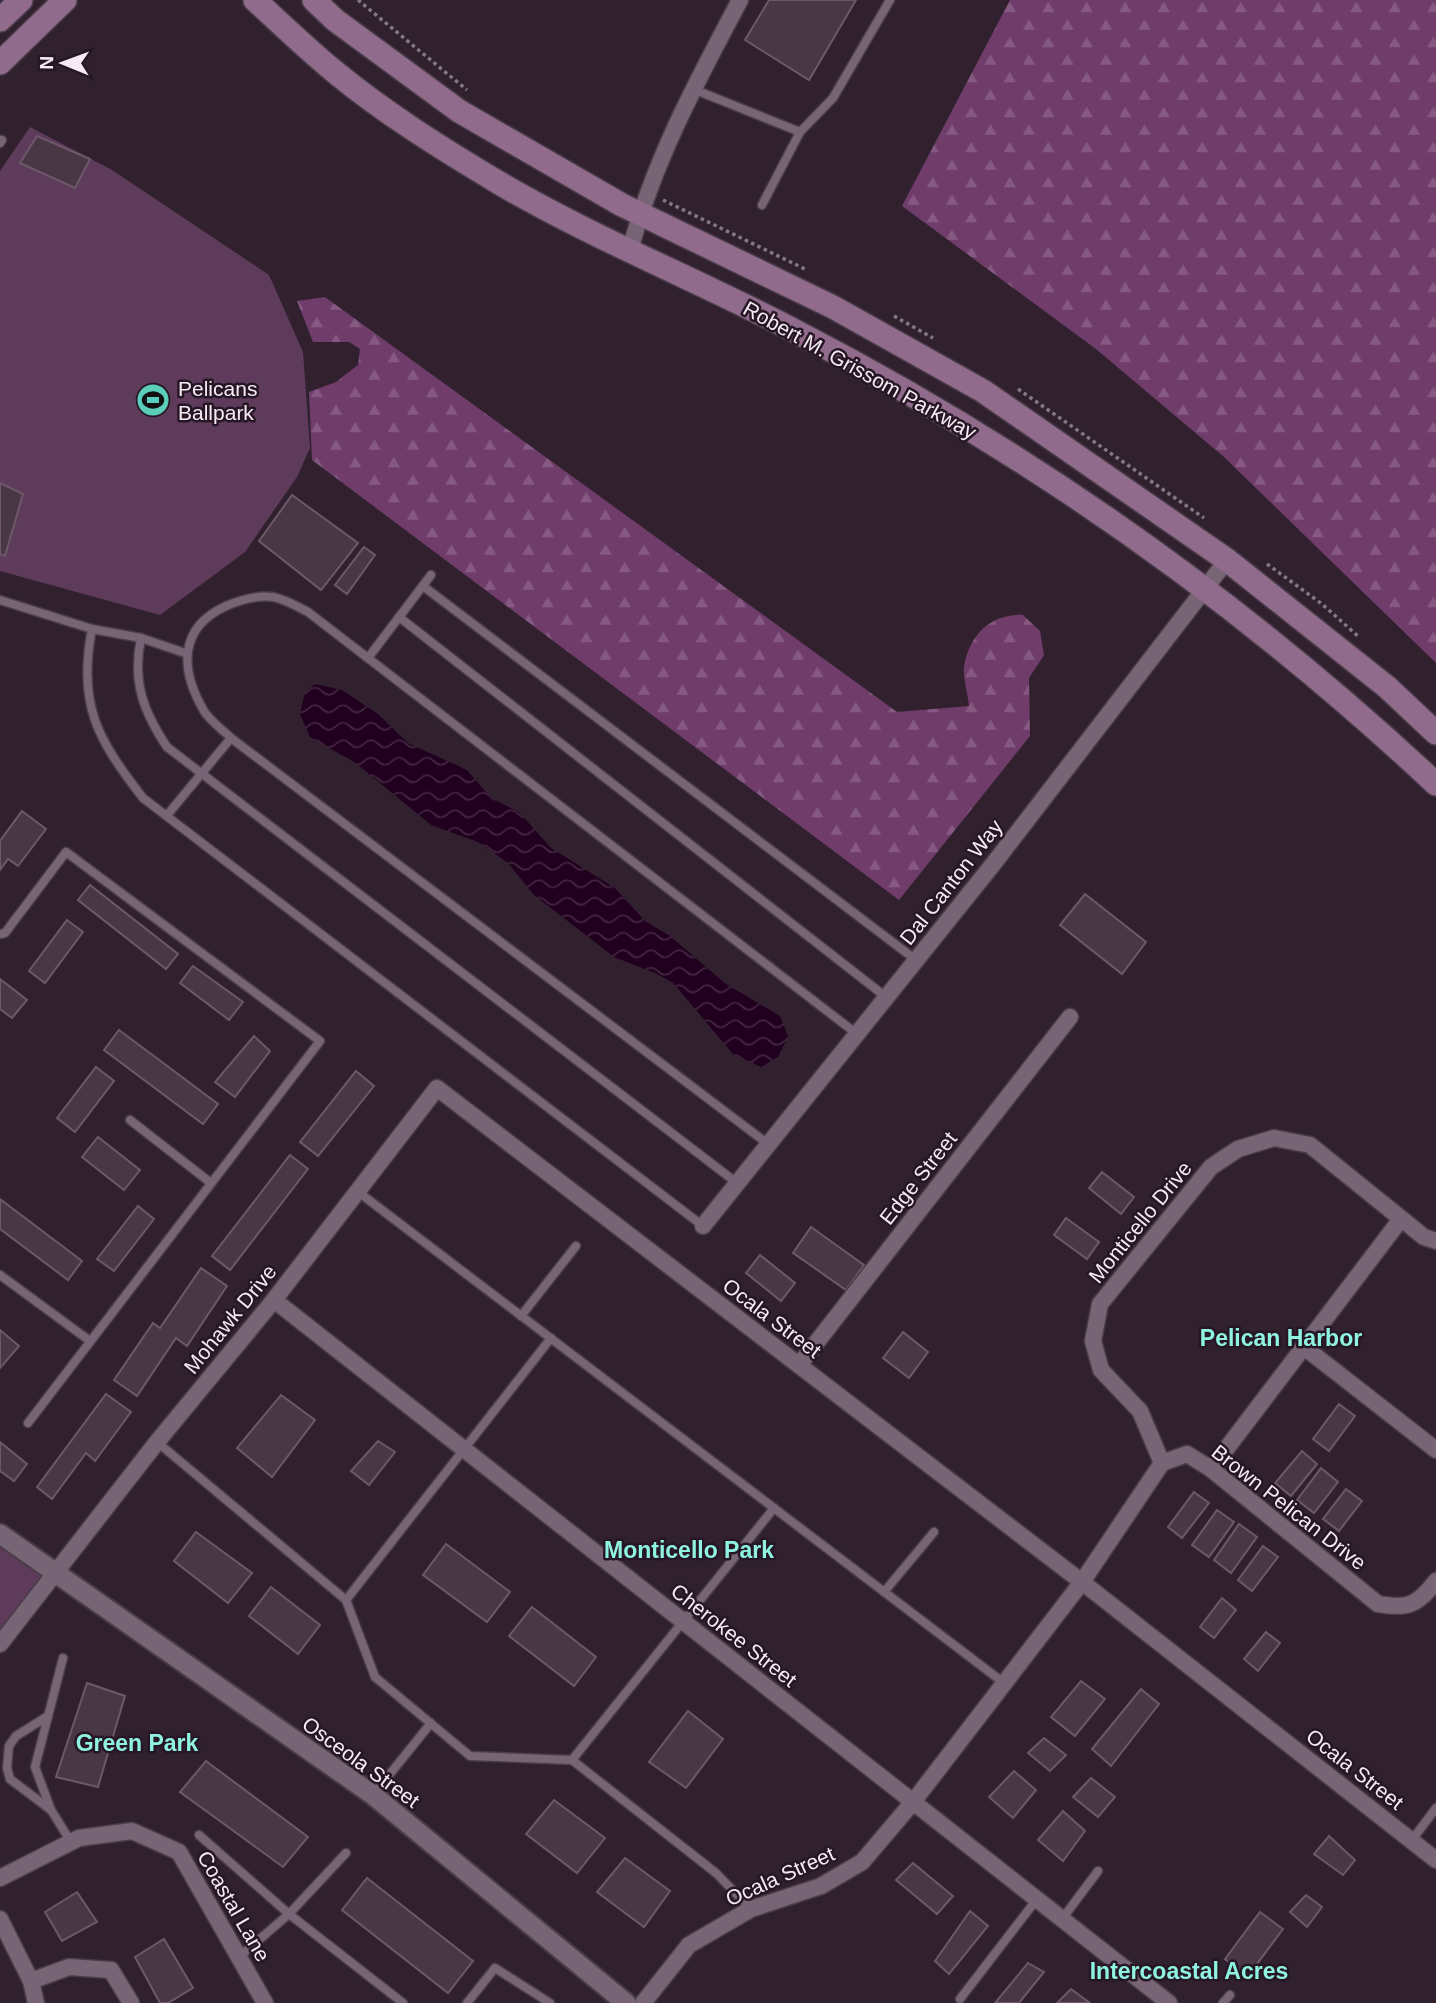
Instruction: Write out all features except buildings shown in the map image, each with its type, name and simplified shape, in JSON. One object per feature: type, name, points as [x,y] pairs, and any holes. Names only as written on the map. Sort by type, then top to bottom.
[{"type":"main road","points":[[0,20],[21,0]]},
{"type":"main road","points":[[0,63],[65,0]]},
{"type":"main road","name":"Robert M. Grissom Parkway","points":[[255,0],[335,72],[413,129],[503,185],[630,251],[795,331],[946,415],[1031,467],[1205,588],[1367,719],[1436,785]]},
{"type":"main road","name":"Robert M. Grissom Parkway","points":[[314,0],[335,20],[459,111],[640,214],[833,307],[983,391],[1227,560],[1387,687],[1436,733]]},
{"type":"street","points":[[630,251],[640,214],[680,115],[740,0]]},
{"type":"street","name":"Dal Canton Way","points":[[703,1226],[916,960],[1227,560]]},
{"type":"street","name":"Edge Street","points":[[799,1365],[1070,1017]]},
{"type":"street","name":"Ocala Street","points":[[437,1088],[1082,1581],[1436,1860]]},
{"type":"street","name":"Mohawk Drive","points":[[0,1644],[56,1576],[157,1442],[274,1300],[437,1088]]},
{"type":"street","name":"Monticello Drive","points":[[1162,1463],[1140,1411],[1101,1370],[1093,1341],[1100,1304],[1211,1167],[1238,1149],[1274,1138],[1310,1145],[1424,1237],[1436,1241]]},
{"type":"street","points":[[1211,1469],[1401,1219]]},
{"type":"street","name":"Cherokee Street","points":[[274,1300],[1169,2003]]},
{"type":"street","points":[[1304,1347],[1436,1450]]},
{"type":"street","name":"Brown Pelican Drive","points":[[1162,1463],[1186,1454],[1211,1469],[1378,1604],[1403,1608],[1425,1595],[1436,1581]]},
{"type":"street","points":[[1082,1581],[1162,1463]]},
{"type":"street","name":"Osceola Street","points":[[0,1534],[56,1576],[373,1795],[626,2003]]},
{"type":"street","name":"Ocala Street","points":[[643,2003],[689,1945],[751,1909],[821,1886],[862,1862],[913,1802],[1082,1581]]},
{"type":"street","name":"Coastal Lane","points":[[0,1878],[71,1842],[132,1831],[178,1852],[265,2003]]},
{"type":"street","points":[[0,1919],[32,1981],[36,2003]]},
{"type":"street","points":[[32,1981],[69,1967],[111,1970],[131,2003]]},
{"type":"lane","points":[[762,205],[800,132],[833,98],[890,0]]},
{"type":"lane","points":[[693,89],[800,132]]},
{"type":"lane","points":[[368,658],[431,575]]},
{"type":"lane","points":[[423,586],[916,960]]},
{"type":"lane","points":[[768,1144],[230,738],[205,713],[191,682],[185,653],[196,628],[212,612],[243,599],[274,597],[308,612],[857,1034]]},
{"type":"lane","points":[[0,600],[92,629],[141,638],[185,653]]},
{"type":"lane","points":[[399,617],[886,997]]},
{"type":"lane","points":[[92,629],[85,665],[92,715],[112,758],[144,798],[703,1226]]},
{"type":"lane","points":[[141,638],[136,660],[138,689],[149,720],[167,747],[737,1183]]},
{"type":"lane","points":[[168,814],[230,738]]},
{"type":"lane","points":[[0,934],[5,933],[66,852],[320,1041],[28,1423]]},
{"type":"lane","points":[[130,1120],[211,1183]]},
{"type":"lane","points":[[357,1191],[1004,1683]]},
{"type":"lane","points":[[522,1316],[576,1246]]},
{"type":"lane","points":[[0,1275],[90,1341]]},
{"type":"lane","points":[[346,1600],[462,1448],[551,1338]]},
{"type":"lane","points":[[157,1442],[346,1600],[375,1677],[470,1756],[572,1760],[716,1872],[751,1909]]},
{"type":"lane","points":[[572,1760],[685,1623],[774,1508]]},
{"type":"lane","points":[[884,1592],[934,1532]]},
{"type":"lane","points":[[63,1658],[35,1767],[51,1810],[71,1842]]},
{"type":"lane","points":[[48,1716],[16,1736],[9,1746],[7,1768],[10,1779],[51,1810]]},
{"type":"lane","points":[[373,1795],[431,1723]]},
{"type":"lane","points":[[1412,1840],[1436,1808]]},
{"type":"lane","points":[[199,1835],[289,1914],[399,2002]]},
{"type":"lane","points":[[239,1957],[289,1914],[346,1853]]},
{"type":"lane","points":[[1062,1919],[1098,1871]]},
{"type":"lane","points":[[960,1999],[1037,1899]]},
{"type":"lane","points":[[467,2003],[495,1968],[550,2003]]},
{"type":"lane","points":[[1223,2003],[1230,1995]]},
{"type":"green space","points":[[1010,0],[1436,0],[1436,663],[1224,457],[1096,349],[902,206]]},
{"type":"green space","points":[[325,297],[897,712],[969,706],[964,672],[967,655],[976,636],[992,622],[1011,615],[1023,615],[1040,631],[1044,655],[1029,678],[1030,736],[899,900],[312,460],[309,392],[336,382],[358,365],[360,349],[349,342],[313,342],[297,301]]},
{"type":"shaded area","name":"Pelicans Ballpark","points":[[30,127],[112,170],[269,275],[303,352],[310,448],[297,477],[245,552],[160,615],[0,571],[0,171]]},
{"type":"shaded area","points":[[0,1534],[56,1576],[0,1644]]},
{"type":"water","points":[[315,684],[342,690],[378,714],[408,743],[467,770],[491,798],[519,812],[551,848],[615,888],[645,921],[670,936],[726,984],[780,1016],[788,1036],[778,1057],[761,1067],[733,1054],[673,983],[614,957],[534,895],[508,863],[478,842],[431,825],[357,764],[310,737],[300,714],[305,692]]},
{"type":"place","name":"Pelicans Ballpark","points":[[153,400]]},
{"type":"district","name":"Pelican Harbor","points":[[1281,1338]]},
{"type":"district","name":"Monticello Park","points":[[689,1550]]},
{"type":"district","name":"Green Park","points":[[137,1743]]},
{"type":"district","name":"Intercoastal Acres","points":[[1189,1971]]}]
